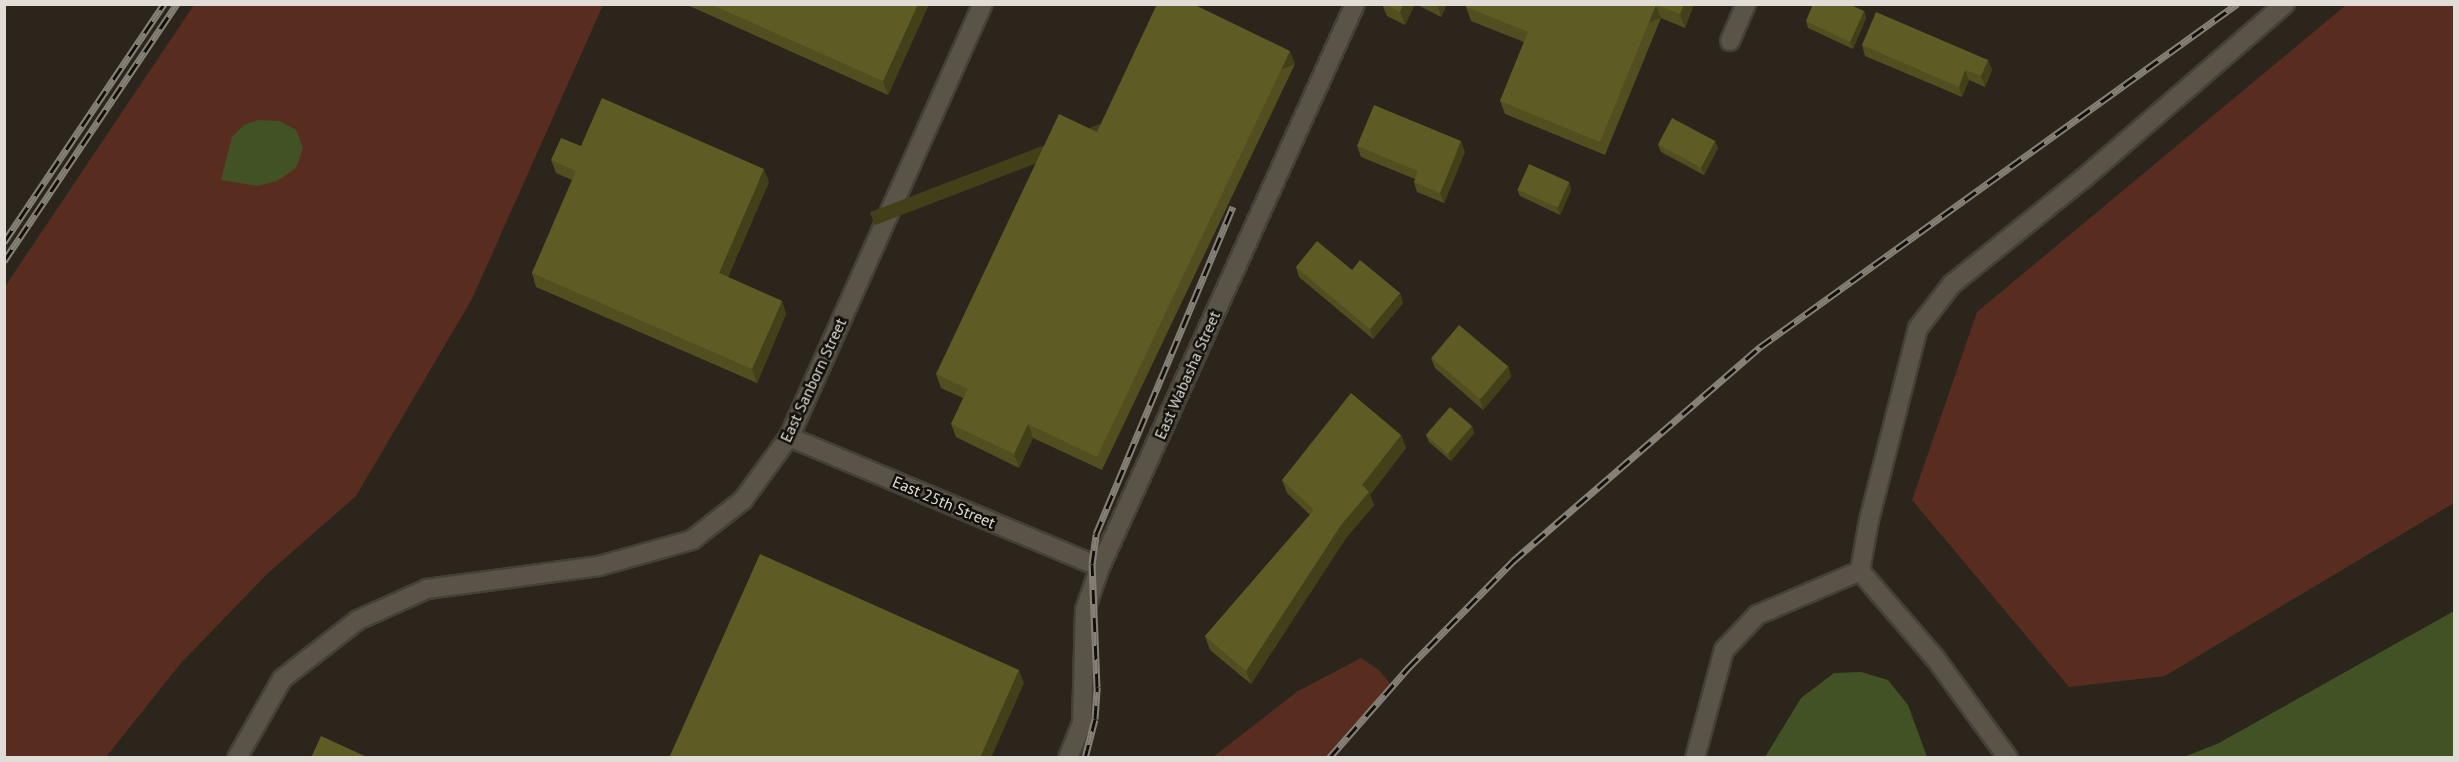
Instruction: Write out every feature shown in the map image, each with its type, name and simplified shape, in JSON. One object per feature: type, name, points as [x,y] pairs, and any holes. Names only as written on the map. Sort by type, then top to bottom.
[{"type":"street","name":"East Sanborn Street","points":[[237,758],[282,679],[358,620],[427,589],[599,566],[692,540],[743,500],[789,437],[983,4]]},
{"type":"street","name":"East Wabasha Street","points":[[1068,758],[1082,724],[1085,610],[1100,567],[1355,4]]},
{"type":"street","points":[[1730,40],[1746,4]]},
{"type":"street","points":[[1860,571],[1869,520],[1918,328],[1952,284],[2084,178],[2285,4]]},
{"type":"street","name":"East 25th Street","points":[[789,437],[1100,567]]},
{"type":"street","points":[[1695,758],[1724,650],[1756,615],[1860,571]]},
{"type":"street","points":[[1860,571],[1935,658],[2008,758]]},
{"type":"shaded area","points":[[194,5],[603,5],[472,299],[356,496],[267,574],[181,663],[106,757],[5,757],[4,288]]},
{"type":"shaded area","points":[[2346,5],[2454,5],[2454,503],[2165,676],[2069,687],[1912,500],[1977,312]]},
{"type":"shaded area","points":[[258,120],[280,121],[296,130],[303,148],[296,168],[277,181],[257,186],[221,180],[232,137],[244,125]]},
{"type":"shaded area","points":[[2454,611],[2454,757],[2184,757],[2219,743]]},
{"type":"shaded area","points":[[1361,658],[1379,670],[1392,686],[1335,757],[1213,757],[1298,691]]},
{"type":"shaded area","points":[[1861,672],[1888,680],[1908,705],[1927,757],[1765,757],[1801,698],[1834,673]]},
{"type":"building","points":[[710,4],[918,4],[883,81]]},
{"type":"building","points":[[1157,4],[1193,4],[1290,51],[1097,457],[1028,424],[1014,454],[951,424],[968,389],[936,374],[1059,114],[1097,132]]},
{"type":"building","points":[[1385,4],[1403,4],[1400,12]]},
{"type":"building","points":[[1467,4],[1684,4],[1680,14],[1656,5],[1600,142],[1500,101],[1528,32],[1466,7]]},
{"type":"building","points":[[1813,4],[1849,4],[1864,11],[1850,42],[1806,21]]},
{"type":"building","points":[[1876,12],[1988,60],[1981,76],[1965,70],[1959,87],[1862,45]]},
{"type":"building","points":[[602,98],[764,169],[719,273],[782,301],[752,369],[532,273],[576,171],[551,160],[561,138],[581,146]]},
{"type":"building","points":[[1374,105],[1461,141],[1440,193],[1414,182],[1418,171],[1357,146]]},
{"type":"building","points":[[1672,118],[1715,141],[1701,167],[1658,144]]},
{"type":"building","points":[[1529,164],[1569,182],[1558,207],[1518,190]]},
{"type":"building","points":[[1317,241],[1352,270],[1360,260],[1400,293],[1370,329],[1296,267]]},
{"type":"building","points":[[1459,325],[1508,366],[1480,399],[1431,358]]},
{"type":"building","points":[[1351,393],[1401,435],[1362,485],[1369,492],[1341,525],[1246,671],[1205,636],[1314,510],[1282,480]]},
{"type":"building","points":[[1450,407],[1472,426],[1448,454],[1426,435]]},
{"type":"building","points":[[760,554],[1019,670],[980,758],[669,758]]},
{"type":"building","points":[[321,736],[369,758],[311,758]]},
{"type":"railway","points":[[4,242],[164,4]]},
{"type":"railway","points":[[4,261],[177,4]]},
{"type":"railway","points":[[1329,758],[1408,668],[1513,561],[1760,347],[2237,4]]},
{"type":"railway","points":[[1085,758],[1095,719],[1097,687],[1092,564],[1096,534],[1233,206]]}]
